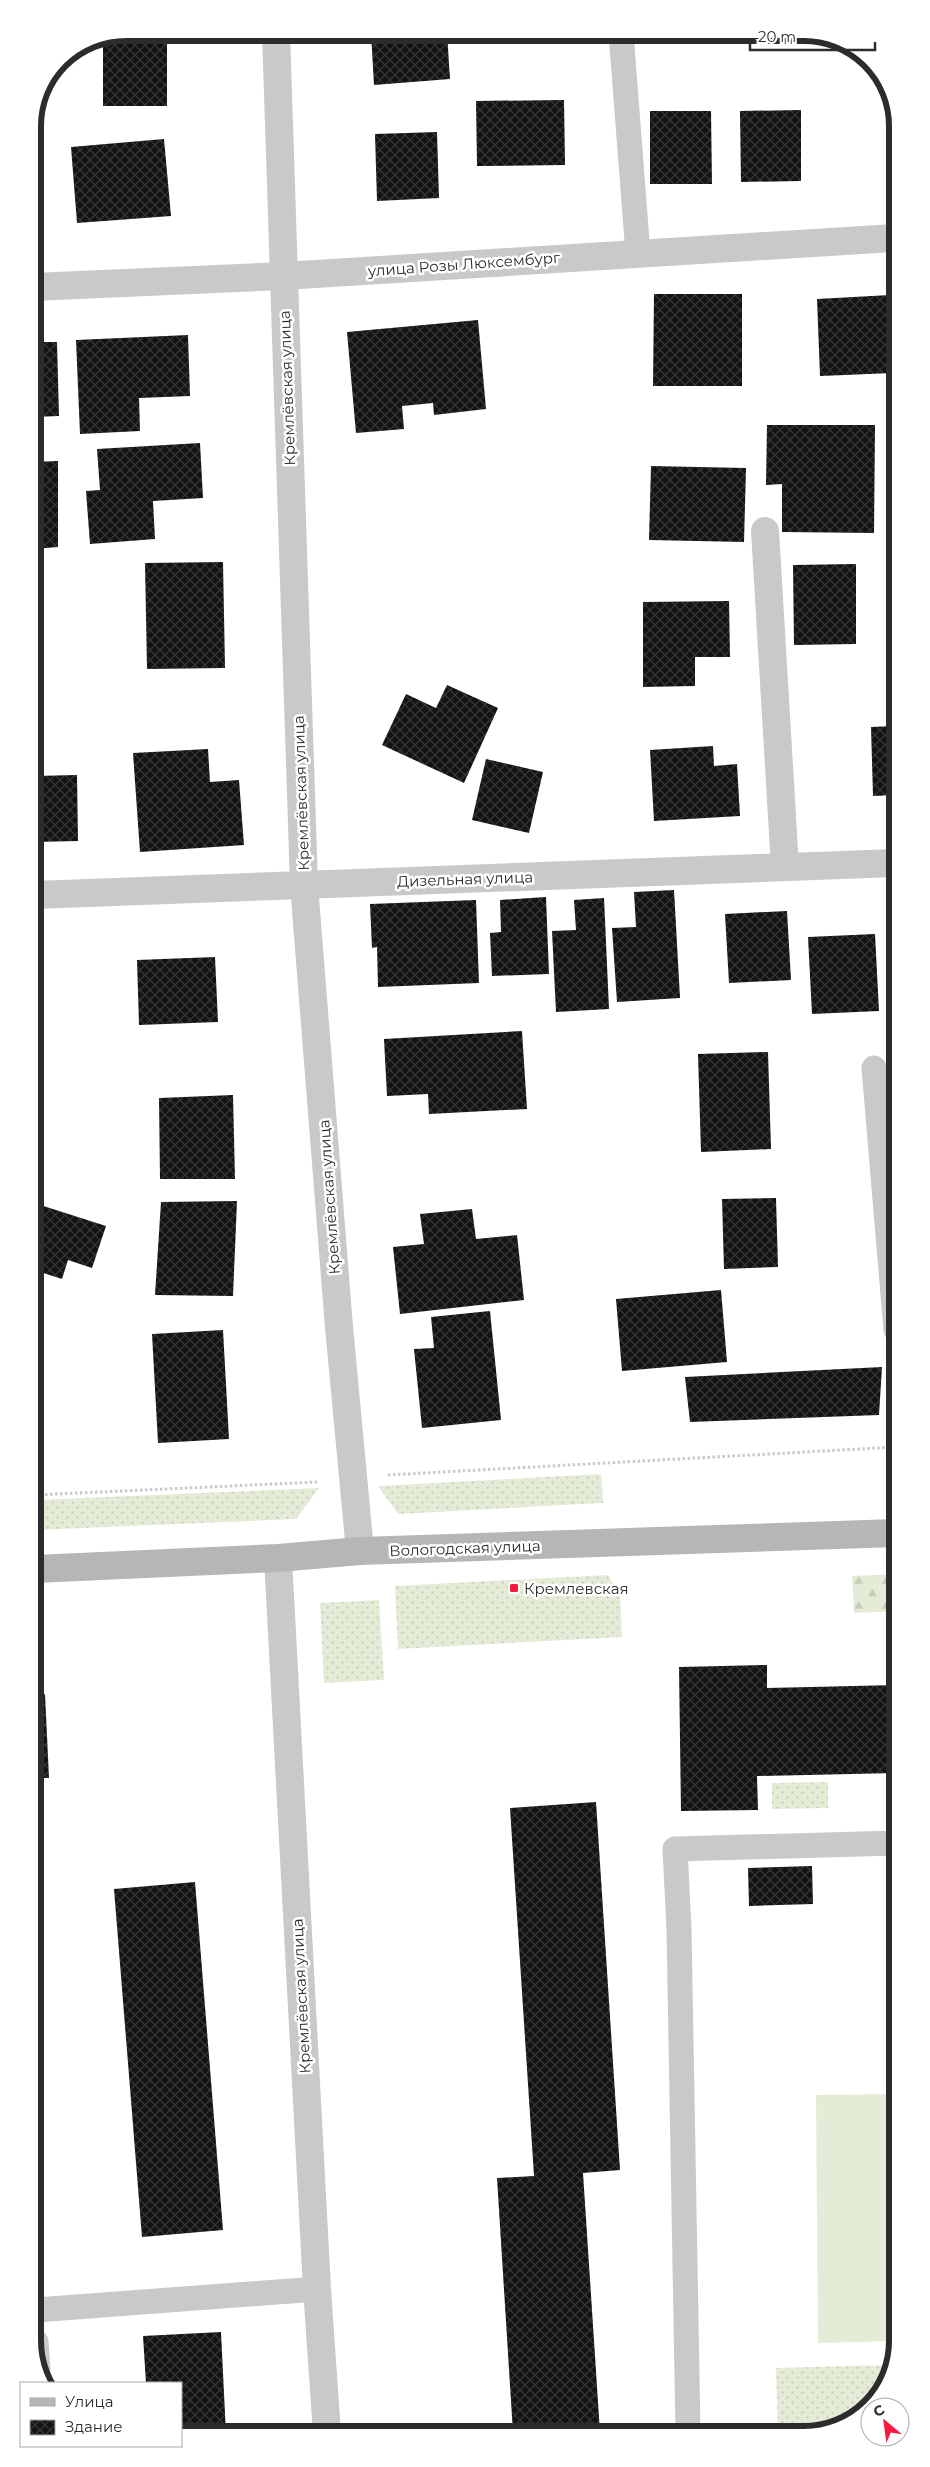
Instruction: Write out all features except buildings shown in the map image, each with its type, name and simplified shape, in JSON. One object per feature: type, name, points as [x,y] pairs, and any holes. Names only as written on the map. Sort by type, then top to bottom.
[{"type":"main road","name":"Вологодская улица","points":[[41,1569],[278,1558],[360,1551],[889,1533]]},
{"type":"street","name":"Кремлёвская улица","points":[[276,41],[304,885],[339,1326],[360,1551]]},
{"type":"street","name":"улица Розы Люксембург","points":[[41,287],[283,276],[889,238]]},
{"type":"street","points":[[765,531],[785,867]]},
{"type":"street","name":"Дизельная улица","points":[[41,895],[889,863]]},
{"type":"street","name":"Кремлёвская улица","points":[[278,1558],[317,2289],[327,2426]]},
{"type":"lane","points":[[622,41],[638,254]]},
{"type":"lane","points":[[874,1068],[889,1247]]},
{"type":"lane","points":[[688,2426],[679,1929],[675,1849],[889,1843]]},
{"type":"lane","points":[[41,2310],[317,2289]]},
{"type":"path","points":[[41,1495],[354,1480],[401,1473],[889,1447]]},
{"type":"green space","points":[[601,1474],[603,1503],[398,1514],[378,1486]]},
{"type":"green space","points":[[319,1488],[296,1519],[41,1530],[41,1500]]},
{"type":"green space","points":[[889,1574],[889,1611],[854,1613],[852,1576]]},
{"type":"green space","points":[[608,1575],[620,1597],[622,1637],[398,1649],[395,1586]]},
{"type":"green space","points":[[379,1600],[384,1680],[324,1683],[320,1603]]},
{"type":"green space","points":[[828,1782],[828,1808],[772,1809],[772,1783]]},
{"type":"green space","points":[[889,2094],[889,2341],[818,2343],[816,2095]]},
{"type":"green space","points":[[885,2365],[871,2393],[867,2397],[860,2397],[860,2405],[841,2417],[815,2425],[778,2426],[776,2368]]},
{"type":"place","name":"Кремлевская","points":[[514,1588]]}]
